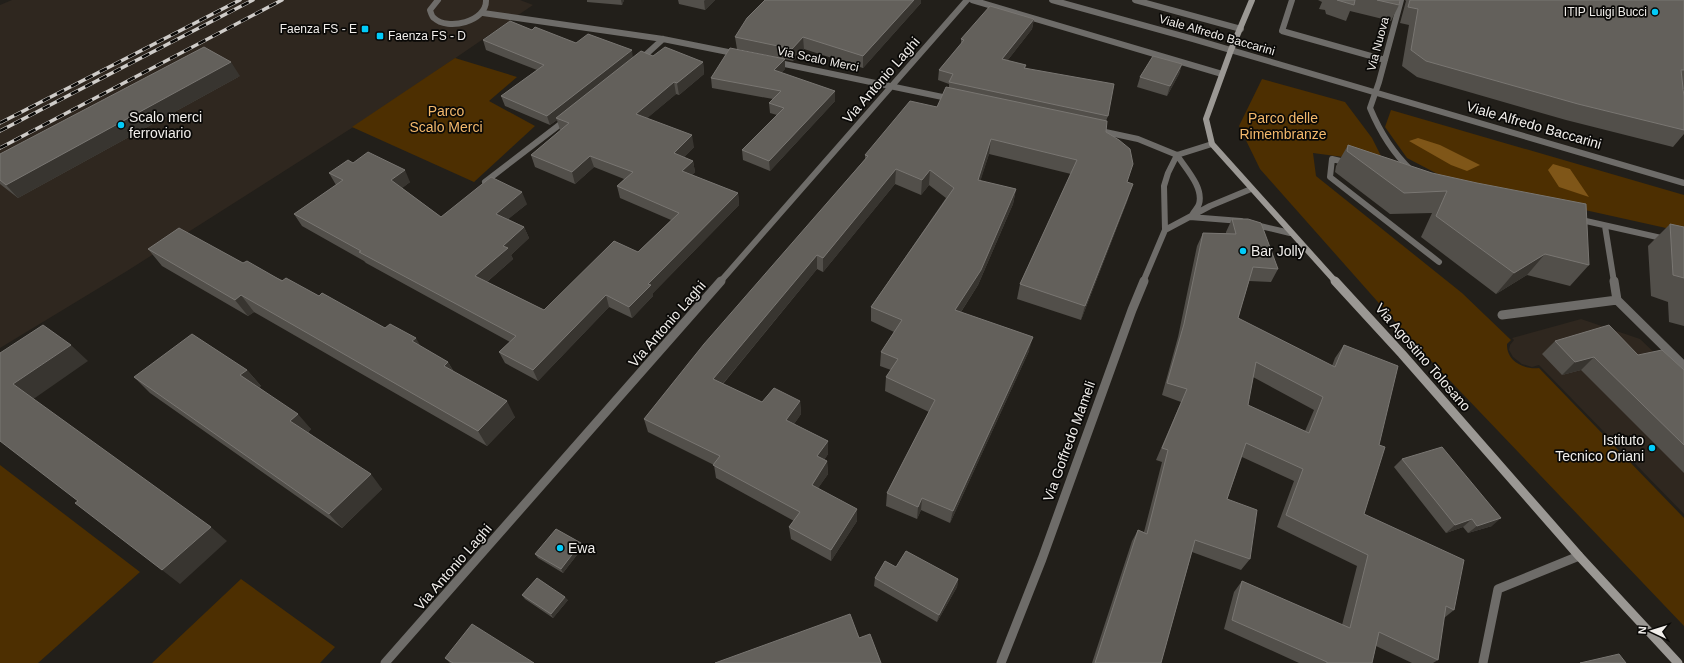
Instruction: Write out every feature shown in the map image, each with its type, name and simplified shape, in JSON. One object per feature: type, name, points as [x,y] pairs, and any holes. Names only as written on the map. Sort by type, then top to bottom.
[{"type":"main road","name":"Via Agostino Tolosano","points":[[1252,0],[1231,50],[1206,119],[1212,144],[1290,233],[1392,342],[1579,556],[1678,663]]},
{"type":"street","points":[[438,0],[430,10],[430,14],[433,19],[448,24],[467,21],[483,13],[488,3],[486,0]]},
{"type":"street","name":"Via Antonio Laghi","points":[[385,663],[894,86],[968,0]]},
{"type":"street","points":[[972,0],[1222,74]]},
{"type":"street","name":"Viale Alfredo Baccarini","points":[[1052,0],[1231,50],[1684,183]]},
{"type":"street","name":"Viale Alfredo Baccarini","points":[[1135,0],[1241,28]]},
{"type":"street","points":[[1292,0],[1282,31],[1385,60]]},
{"type":"street","name":"Via Nuova","points":[[1376,93],[1401,0]]},
{"type":"street","points":[[483,13],[663,39],[748,56]]},
{"type":"street","points":[[636,63],[663,39]]},
{"type":"street","name":"Via Scalo Merci","points":[[771,61],[961,100]]},
{"type":"street","points":[[1376,93],[1370,108],[1383,138],[1402,162],[1418,175]]},
{"type":"street","points":[[485,182],[571,115]]},
{"type":"street","points":[[1092,129],[1138,139],[1177,155],[1196,186],[1200,196],[1199,205],[1190,217]]},
{"type":"street","points":[[1177,155],[1212,144]]},
{"type":"street","name":"Via Goffredo Mameli","points":[[1001,663],[1042,559],[1132,310],[1165,230],[1164,186],[1168,173],[1177,155]]},
{"type":"street","points":[[1354,164],[1332,159],[1330,177],[1439,262]]},
{"type":"street","points":[[1165,230],[1210,206],[1251,189]]},
{"type":"street","points":[[1190,217],[1238,221],[1290,233]]},
{"type":"street","points":[[1566,217],[1684,243]]},
{"type":"street","points":[[1605,226],[1617,300],[1684,366]]},
{"type":"street","points":[[1502,315],[1617,300]]},
{"type":"street","points":[[1483,663],[1498,589],[1579,556]]},
{"type":"shaded area","points":[[12,0],[520,0],[533,5],[369,117],[127,271],[0,348],[0,5]]},
{"type":"shaded area","points":[[1418,138],[1440,145],[1480,165],[1467,171],[1451,165],[1409,141]]},
{"type":"shaded area","points":[[1553,164],[1570,169],[1589,197],[1559,187],[1548,170]]},
{"type":"shaded area","name":"Istituto Tecnico Oriani","points":[[1581,319],[1640,339],[1684,381],[1684,514],[1539,365],[1532,367],[1522,364],[1513,357],[1509,350],[1510,345],[1514,340],[1512,338]]},
{"type":"green space","name":"Parco Scalo Merci","points":[[455,58],[517,77],[489,101],[535,126],[474,182],[352,127]]},
{"type":"green space","name":"Parco delle Rimembranze","points":[[1262,79],[1345,102],[1372,138],[1381,156],[1373,161],[1313,153],[1316,176],[1462,293],[1511,340],[1507,344],[1507,350],[1513,360],[1522,366],[1539,368],[1684,518],[1684,626],[1416,345],[1260,169],[1239,126]]},
{"type":"green space","points":[[1391,110],[1684,195],[1684,232],[1449,180],[1407,158],[1385,127]]},
{"type":"green space","points":[[0,465],[140,572],[38,663],[0,663]]},
{"type":"green space","points":[[241,579],[335,647],[320,663],[152,663]]},
{"type":"building","points":[[765,0],[914,0],[863,56],[803,37],[792,49],[735,37],[747,18]]},
{"type":"building","points":[[1337,0],[1355,0],[1354,5]]},
{"type":"building","points":[[1377,0],[1400,0],[1399,5]]},
{"type":"building","points":[[1410,0],[1684,0],[1684,70],[1681,70],[1684,97],[1684,130],[1578,104],[1426,61],[1411,50],[1418,9],[1408,7]]},
{"type":"building","points":[[990,6],[1034,19],[1002,59],[1026,65],[1024,68],[1114,84],[1108,116],[949,82],[953,74],[939,70],[964,40],[961,39]]},
{"type":"building","points":[[510,21],[532,30],[535,27],[576,43],[588,34],[632,50],[547,116],[501,96],[544,65],[483,40]]},
{"type":"building","points":[[204,47],[231,62],[6,185],[0,180],[0,154]]},
{"type":"building","points":[[665,47],[703,62],[677,83],[674,82],[636,114],[692,135],[674,153],[693,161],[682,171],[738,193],[648,284],[651,285],[629,307],[606,295],[533,370],[499,352],[516,336],[359,252],[361,251],[294,214],[343,180],[329,173],[348,160],[353,163],[368,152],[405,170],[391,180],[441,217],[491,177],[522,192],[496,214],[524,227],[503,246],[508,248],[475,276],[544,310],[614,241],[638,252],[679,213],[617,186],[633,172],[590,156],[572,172],[531,155],[569,123],[556,118],[641,51],[653,56]]},
{"type":"building","points":[[730,48],[785,59],[774,70],[835,91],[769,161],[742,150],[784,108],[769,103],[781,91],[711,78]]},
{"type":"building","points":[[1153,56],[1182,64],[1170,86],[1140,77]]},
{"type":"building","points":[[946,87],[1107,121],[1106,132],[1130,149],[1133,164],[1127,182],[1133,184],[1085,306],[1020,284],[1077,160],[991,139],[978,180],[1016,189],[981,270],[955,310],[1033,337],[953,511],[922,498],[918,507],[887,493],[935,400],[886,377],[898,359],[881,352],[902,320],[871,307],[954,188],[930,170],[922,180],[896,169],[823,258],[817,255],[713,379],[762,402],[774,388],[800,401],[786,420],[828,441],[817,456],[827,461],[812,485],[857,509],[831,550],[789,527],[800,512],[713,465],[720,456],[644,419],[704,344],[868,156],[865,155],[910,101],[937,107]]},
{"type":"building","points":[[1348,145],[1432,173],[1586,204],[1589,265],[1545,254],[1514,273],[1436,216],[1447,191],[1404,193],[1347,151]]},
{"type":"building","points":[[1232,219],[1248,219],[1261,223],[1278,269],[1253,267],[1238,318],[1335,367],[1344,345],[1398,366],[1379,445],[1385,447],[1364,514],[1464,560],[1454,610],[1446,606],[1438,660],[1379,632],[1372,663],[1327,663],[1232,620],[1242,581],[1350,628],[1368,555],[1286,515],[1303,469],[1246,443],[1227,499],[1257,510],[1250,559],[1195,540],[1161,663],[1095,663],[1138,530],[1147,534],[1168,450],[1162,448],[1187,389],[1167,383],[1184,324],[1203,233],[1236,234]],"holes":[[[1256,362],[1323,397],[1309,433],[1248,405]]]},
{"type":"building","points":[[1670,224],[1684,227],[1684,278],[1673,275]]},
{"type":"building","points":[[179,228],[243,263],[247,261],[282,281],[286,278],[319,296],[322,293],[385,328],[390,324],[416,338],[412,341],[448,362],[444,366],[507,401],[478,431],[241,295],[235,300],[148,249]]},
{"type":"building","points":[[43,325],[71,345],[13,384],[211,527],[162,570],[75,503],[78,501],[0,441],[0,353]]},
{"type":"building","points":[[1609,325],[1638,355],[1662,350],[1684,370],[1684,445],[1594,357],[1575,362],[1555,341]]},
{"type":"building","points":[[192,334],[247,370],[240,375],[298,414],[290,421],[371,474],[329,514],[134,377]]},
{"type":"building","points":[[1442,447],[1501,518],[1477,526],[1472,519],[1455,525],[1402,459]]},
{"type":"building","points":[[556,529],[581,543],[561,569],[535,554]]},
{"type":"building","points":[[906,551],[958,579],[939,615],[875,578],[885,561],[896,567]]},
{"type":"building","points":[[537,578],[565,597],[551,614],[522,595]]},
{"type":"building","points":[[850,614],[859,638],[870,634],[881,663],[715,663]]},
{"type":"building","points":[[472,624],[534,663],[453,663],[445,658]]},
{"type":"building","points":[[1619,654],[1626,663],[1580,663]]},
{"type":"railway","points":[[0,123],[240,0]]},
{"type":"railway","points":[[0,131],[253,0]]},
{"type":"railway","points":[[0,148],[282,0]]},
{"type":"place","name":"ITIP Luigi Bucci","points":[[1655,12]]},
{"type":"place","name":"Faenza FS - E","points":[[365,29]]},
{"type":"place","name":"Faenza FS - D","points":[[380,36]]},
{"type":"place","name":"Scalo merci ferroviario","points":[[121,125]]},
{"type":"place","name":"Bar Jolly","points":[[1243,251]]},
{"type":"place","name":"Istituto Tecnico Oriani","points":[[1652,448]]},
{"type":"place","name":"Ewa","points":[[560,548]]}]
